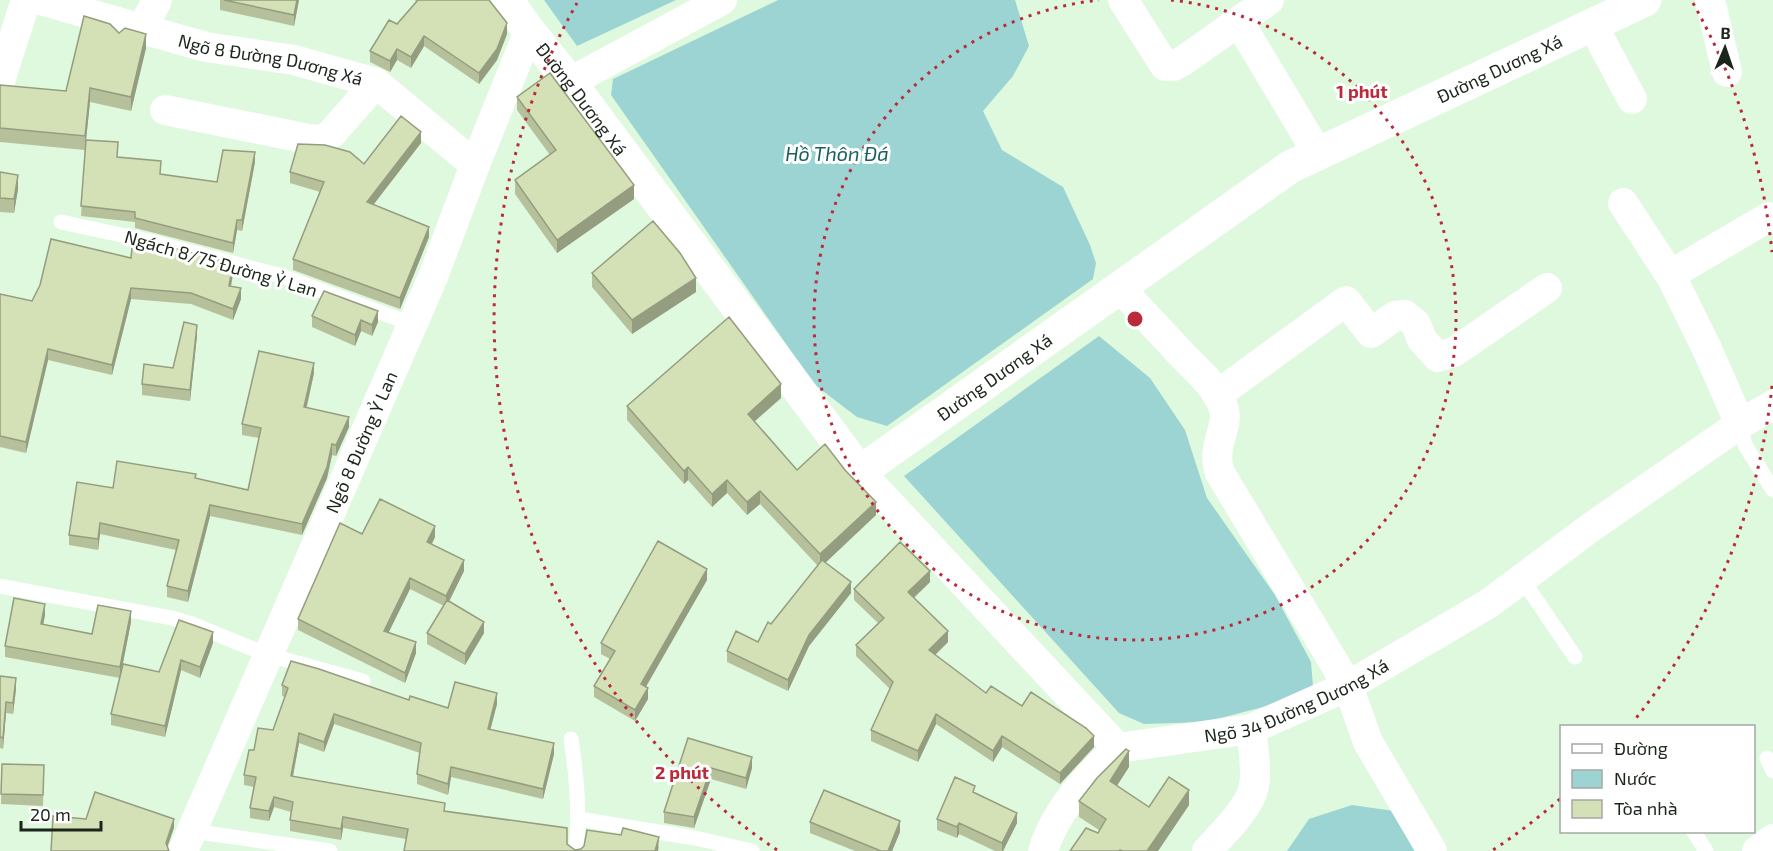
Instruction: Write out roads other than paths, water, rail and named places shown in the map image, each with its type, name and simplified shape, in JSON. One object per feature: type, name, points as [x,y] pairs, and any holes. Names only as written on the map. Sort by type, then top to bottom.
[{"type":"street","points":[[0,81],[26,0]]},
{"type":"street","name":"Ngõ 8 Đường Dương Xá","points":[[41,0],[206,47],[294,60],[376,83],[475,165]]},
{"type":"street","points":[[142,29],[157,0]]},
{"type":"street","name":"Đường Dương Xá","points":[[507,0],[860,472],[1290,167],[1645,0]]},
{"type":"street","points":[[570,82],[722,0]]},
{"type":"street","points":[[1124,0],[1165,66],[1173,66],[1183,61],[1269,0]]},
{"type":"street","points":[[1710,0],[1727,72]]},
{"type":"street","points":[[1239,22],[1318,154]]},
{"type":"street","points":[[1592,24],[1632,99]]},
{"type":"street","name":"Ngõ 8 Đường Ỷ Lan","points":[[188,841],[433,277],[529,31]]},
{"type":"street","points":[[165,110],[321,140],[331,134],[376,83]]},
{"type":"street","points":[[1623,203],[1672,278],[1740,424]]},
{"type":"street","points":[[1672,278],[1675,272],[1769,217]]},
{"type":"street","points":[[1217,395],[1346,301],[1371,333],[1395,316],[1405,315],[1416,324],[1422,340],[1438,357],[1454,352],[1548,288]]},
{"type":"street","points":[[1116,291],[1209,382],[1224,407],[1224,426],[1218,444],[1216,462],[1220,473],[1348,686],[1368,742],[1432,851]]},
{"type":"street","name":"Ngõ 34 Đường Dương Xá","points":[[1118,748],[1251,729],[1348,686],[1488,604],[1590,528],[1740,424],[1773,405]]},
{"type":"street","points":[[860,472],[1118,748],[1094,769],[1065,807],[1043,851]]},
{"type":"street","points":[[1207,851],[1246,804],[1254,788],[1251,729]]},
{"type":"street","points":[[1757,851],[1773,839]]},
{"type":"lane","name":"Ngách 8/75 Đường Ỷ Lan","points":[[61,222],[149,240],[282,276],[412,324]]},
{"type":"lane","points":[[1740,424],[1745,445],[1773,490]]},
{"type":"lane","points":[[1522,579],[1575,657]]},
{"type":"lane","points":[[0,586],[172,618],[268,655],[363,681]]},
{"type":"lane","points":[[571,739],[579,819],[576,851]]},
{"type":"lane","points":[[579,819],[695,838],[752,851]]},
{"type":"lane","points":[[1695,833],[1706,851]]},
{"type":"lane","points":[[188,841],[330,851]]},
{"type":"water","points":[[544,0],[676,0],[577,46]]},
{"type":"water","name":"Hồ Thôn Đá","points":[[778,0],[1015,0],[1029,46],[1013,76],[983,111],[1002,150],[1063,187],[1096,263],[1093,279],[887,426],[857,417],[815,385],[611,95],[613,79]]},
{"type":"water","points":[[1099,336],[1150,378],[1185,430],[1207,498],[1275,595],[1311,662],[1313,686],[1286,701],[1205,722],[1144,724],[1119,713],[904,476]]},
{"type":"water","points":[[1352,805],[1394,811],[1415,851],[1287,851],[1309,819]]}]
